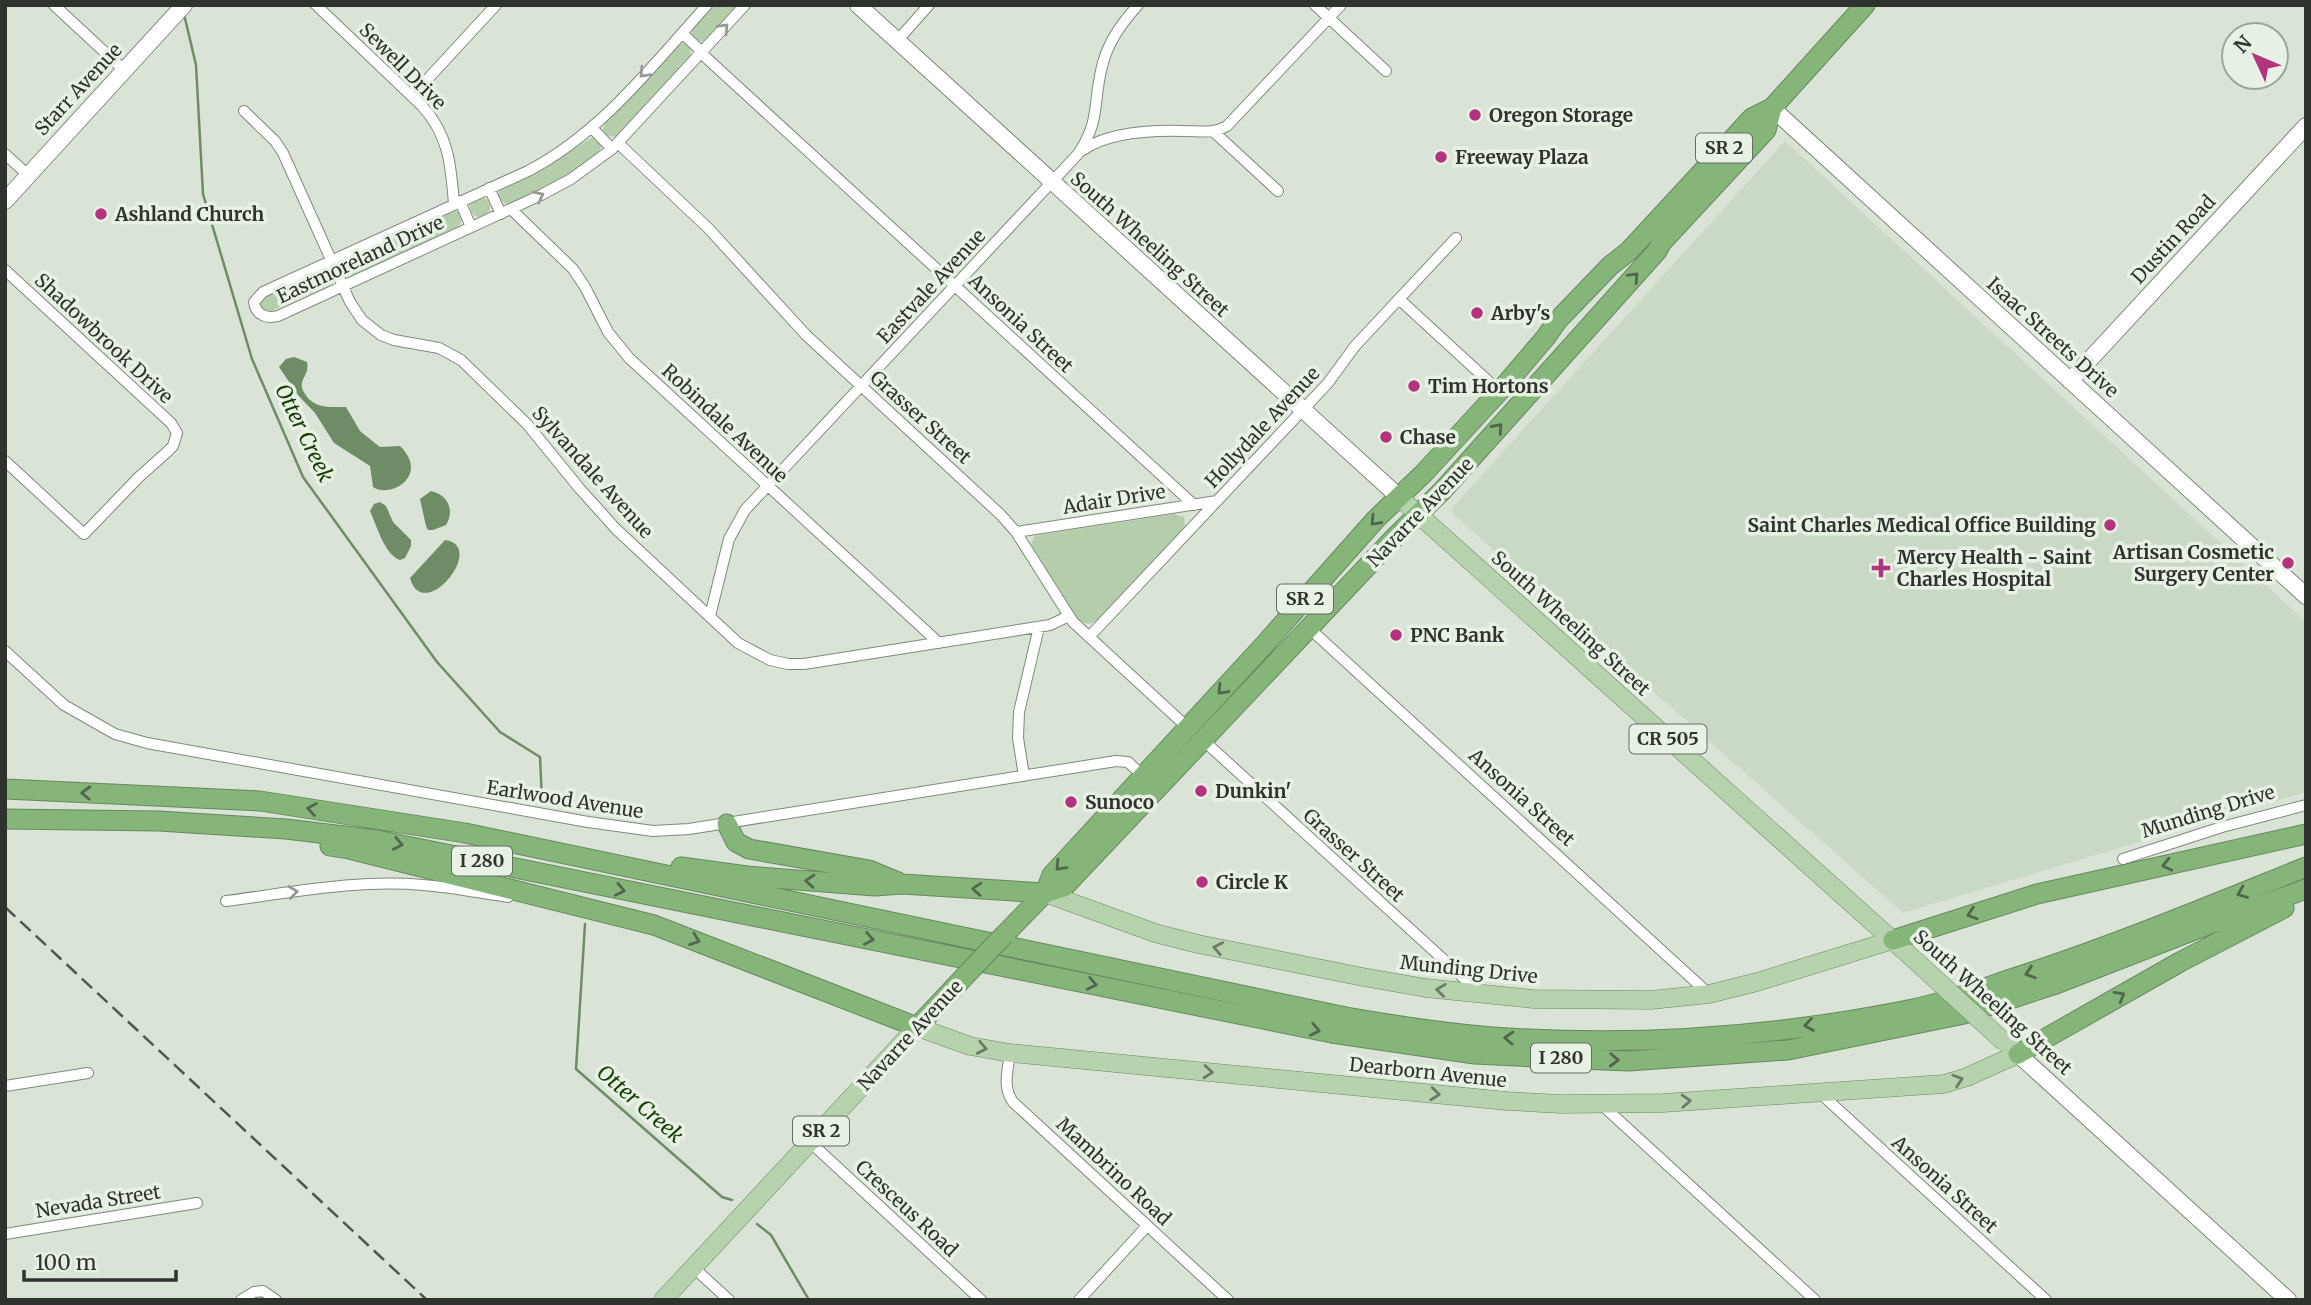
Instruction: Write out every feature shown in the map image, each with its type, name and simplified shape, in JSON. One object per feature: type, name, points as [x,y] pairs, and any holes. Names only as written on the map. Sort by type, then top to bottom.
[{"type":"highway","name":"Navarre Avenue","points":[[1045,893],[1064,887],[1099,851],[1150,783],[1161,754],[1265,644],[1350,547],[1424,474],[1546,337],[1557,321],[1602,274],[1629,251],[1752,118],[1772,108],[1866,5]]},
{"type":"highway","name":"Navarre Avenue","points":[[917,1027],[1045,893],[1052,875],[1150,783],[1203,740],[1418,514],[1766,130],[1772,108]]},
{"type":"highway","points":[[1662,242],[1659,232],[1686,201],[1704,170]]},
{"type":"highway","points":[[1523,401],[1538,369],[1609,288],[1610,282],[1602,274]]},
{"type":"highway","points":[[1150,783],[1191,741],[1192,735],[1187,728]]},
{"type":"highway","points":[[1099,851],[1094,845],[1096,841],[1144,788],[1161,754]]},
{"type":"highway","name":"I 280","points":[[5,789],[260,801],[465,833],[1346,1017],[1406,1027],[1507,1038],[1640,1041],[1774,1031],[1914,1009],[2073,959],[2306,867]]},
{"type":"highway","name":"I 280","points":[[5,819],[159,821],[286,829],[377,840],[1332,1033],[1475,1054],[1628,1061],[1788,1050],[1964,1014],[2056,984],[2306,889]]},
{"type":"highway","points":[[159,821],[349,849],[654,925],[917,1027]]},
{"type":"highway","points":[[727,824],[736,842],[749,849],[869,870],[902,884]]},
{"type":"highway","points":[[1893,940],[2028,897],[2306,834]]},
{"type":"highway","points":[[548,852],[639,859],[747,876],[875,886],[902,884],[1045,893]]},
{"type":"highway","points":[[2011,1048],[2306,897]]},
{"type":"main road","name":"South Wheeling Street","points":[[1399,497],[2011,1048]]},
{"type":"main road","name":"Munding Drive","points":[[1045,893],[1155,933],[1198,944],[1363,977],[1481,995],[1567,1000],[1651,1000],[1709,994],[1893,940]]},
{"type":"main road","name":"Dearborn Avenue","points":[[917,1027],[970,1046],[1010,1053],[1507,1101],[1602,1105],[1944,1084],[1967,1077],[2011,1048]]},
{"type":"main road","name":"Navarre Avenue","points":[[663,1300],[917,1027]]},
{"type":"street","points":[[54,5],[124,70]]},
{"type":"street","name":"Starr Avenue","points":[[5,201],[184,5]]},
{"type":"street","name":"Sewell Drive","points":[[316,5],[436,122],[450,159],[457,202],[471,228]]},
{"type":"street","name":"Eastmoreland Drive","points":[[707,5],[592,128],[563,151],[263,292],[254,302],[255,307],[264,317],[271,318],[561,185],[615,146],[745,5]]},
{"type":"street","name":"South Wheeling Street","points":[[858,5],[1399,497]]},
{"type":"street","points":[[897,41],[929,5]]},
{"type":"street","name":"Eastvale Avenue","points":[[710,616],[731,533],[745,510],[1078,154],[1093,125],[1101,69],[1107,50],[1116,31],[1138,5]]},
{"type":"street","points":[[1315,5],[1386,71]]},
{"type":"street","points":[[1078,154],[1095,142],[1117,135],[1214,132],[1227,126],[1340,5]]},
{"type":"street","points":[[412,96],[495,6]]},
{"type":"street","name":"Ansonia Street","points":[[682,33],[1194,505]]},
{"type":"street","name":"Isaac Streets Drive","points":[[1772,108],[2306,596]]},
{"type":"street","name":"Sylvandale Avenue","points":[[244,111],[279,146],[356,313],[376,332],[390,339],[439,348],[461,360],[531,428],[616,529],[748,649],[770,660],[793,664],[1039,627],[1069,616]]},
{"type":"street","name":"Dustin Road","points":[[2070,382],[2306,126]]},
{"type":"street","name":"Grasser Street","points":[[592,128],[688,208],[789,318],[1001,515],[1016,532],[1069,616],[1187,728]]},
{"type":"street","points":[[1214,132],[1278,191]]},
{"type":"street","points":[[5,154],[29,175]]},
{"type":"street","points":[[489,188],[506,212]]},
{"type":"street","name":"Robindale Avenue","points":[[506,212],[573,269],[608,332],[629,358],[939,643]]},
{"type":"street","name":"Hollydale Avenue","points":[[1089,637],[1303,410],[1336,373],[1355,346],[1456,238]]},
{"type":"street","name":"Shadowbrook Drive","points":[[5,270],[171,423],[177,433],[173,446],[84,534],[5,461]]},
{"type":"street","points":[[1399,299],[1499,391]]},
{"type":"street","name":"Adair Drive","points":[[1016,532],[1217,501]]},
{"type":"street","points":[[1024,776],[1018,738],[1019,712],[1039,627]]},
{"type":"street","name":"Ansonia Street","points":[[1309,628],[1709,994]]},
{"type":"street","name":"Earlwood Avenue","points":[[5,651],[64,705],[115,734],[147,743],[588,822],[653,831],[689,830],[1122,761],[1128,762],[1150,783]]},
{"type":"street","name":"Grasser Street","points":[[1203,740],[1481,995]]},
{"type":"street","name":"Munding Drive","points":[[2123,859],[2222,827],[2306,805]]},
{"type":"street","points":[[226,901],[377,884],[422,885],[591,909]]},
{"type":"street","name":"South Wheeling Street","points":[[2011,1048],[2288,1300]]},
{"type":"street","name":"Mambrino Road","points":[[1010,1053],[1006,1083],[1013,1101],[1228,1300]]},
{"type":"street","points":[[5,1086],[88,1073]]},
{"type":"street","name":"Ansonia Street","points":[[1820,1093],[2046,1300]]},
{"type":"street","points":[[1602,1105],[1815,1300]]},
{"type":"street","name":"Cresceus Road","points":[[810,1142],[981,1300]]},
{"type":"street","name":"Nevada Street","points":[[5,1234],[197,1203]]},
{"type":"street","points":[[1079,1300],[1147,1226]]},
{"type":"street","points":[[693,1267],[729,1300]]},
{"type":"street","points":[[241,1300],[254,1292],[262,1291],[276,1300]]},
{"type":"shaded area","points":[[713,5],[738,5],[706,41],[696,41],[692,36],[692,27]]},
{"type":"shaded area","points":[[677,45],[688,45],[690,58],[616,137],[606,135],[603,130],[605,121]]},
{"type":"shaded area","points":[[591,138],[601,145],[599,153],[568,175],[510,204],[499,199],[499,191],[503,187],[552,163]]},
{"type":"shaded area","name":"Mercy Health - Saint Charles Hospital","points":[[1785,141],[2306,622],[2306,792],[1903,913],[1454,515],[1452,508]]},
{"type":"shaded area","points":[[476,197],[484,197],[490,207],[484,217],[476,217],[470,211],[470,203]]},
{"type":"shaded area","points":[[452,210],[458,212],[462,219],[458,228],[354,275],[345,274],[342,270],[343,261]]},
{"type":"shaded area","points":[[326,269],[333,277],[330,285],[264,314],[258,302],[260,298]]},
{"type":"shaded area","points":[[294,357],[307,362],[302,386],[309,399],[323,406],[346,407],[360,431],[380,447],[400,446],[411,466],[404,482],[389,490],[373,487],[370,466],[334,443],[315,413],[298,395],[279,367],[286,359]]},
{"type":"shaded area","points":[[431,491],[446,500],[450,514],[446,525],[428,530],[420,499]]},
{"type":"shaded area","points":[[380,502],[386,506],[393,522],[411,540],[405,558],[400,560],[385,546],[370,511],[374,504]]},
{"type":"shaded area","points":[[1174,514],[1184,517],[1185,527],[1100,618],[1091,623],[1077,618],[1031,545],[1034,537],[1039,535]]},
{"type":"shaded area","points":[[445,540],[456,545],[460,555],[456,567],[438,588],[427,593],[417,590],[410,578]]},
{"type":"waterway","name":"Otter Creek","points":[[184,14],[196,65],[203,194],[252,359],[303,477],[437,662],[500,732],[540,757],[542,801]]},
{"type":"waterway","name":"Otter Creek","points":[[585,924],[576,1069],[722,1197],[732,1200]]},
{"type":"waterway","name":"Otter Creek","points":[[757,1224],[771,1235],[809,1300]]},
{"type":"railway","points":[[5,907],[427,1300]]},
{"type":"place","name":"Oregon Storage","points":[[1475,115]]},
{"type":"place","name":"Freeway Plaza","points":[[1441,157]]},
{"type":"place","name":"Ashland Church","points":[[101,214]]},
{"type":"place","name":"Arby's","points":[[1477,313]]},
{"type":"place","name":"Tim Hortons","points":[[1414,386]]},
{"type":"place","name":"Chase","points":[[1386,437]]},
{"type":"place","name":"Saint Charles Medical Office Building","points":[[2110,525]]},
{"type":"place","name":"Artisan Cosmetic Surgery Center","points":[[2288,563]]},
{"type":"place","name":"Mercy Health - Saint Charles Hospital","points":[[1881,568]]},
{"type":"place","name":"PNC Bank","points":[[1396,635]]},
{"type":"place","name":"Dunkin'","points":[[1201,791]]},
{"type":"place","name":"Sunoco","points":[[1071,802]]},
{"type":"place","name":"Circle K","points":[[1202,882]]}]
